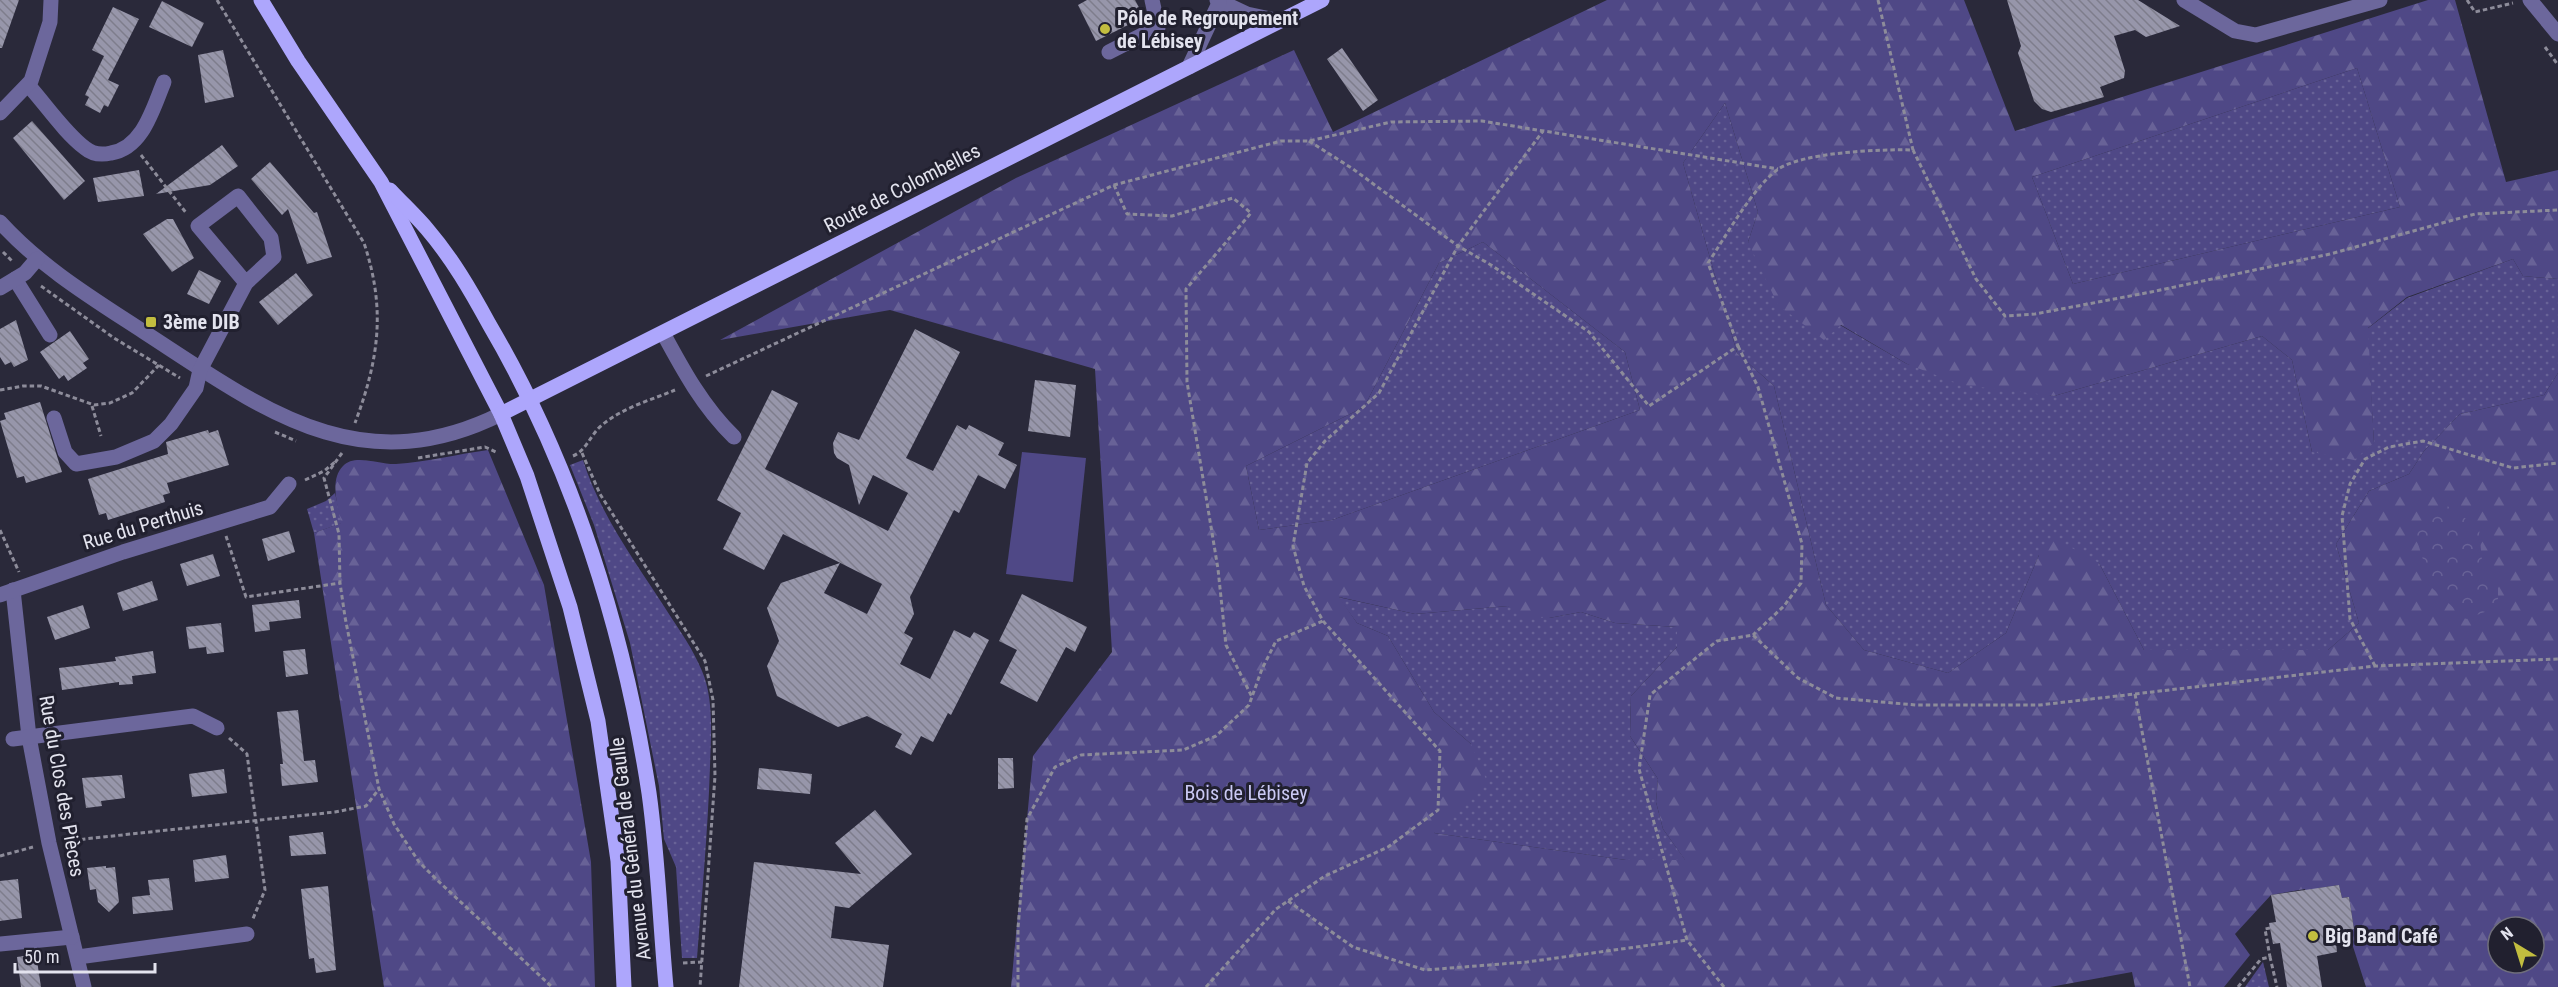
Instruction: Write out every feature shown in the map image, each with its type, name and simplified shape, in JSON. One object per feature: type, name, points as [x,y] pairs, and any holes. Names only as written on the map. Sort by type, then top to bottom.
[{"type":"main road","points":[[261,0],[298,61],[381,182]]},
{"type":"main road","name":"Route de Colombelles","points":[[501,414],[1322,0]]},
{"type":"main road","name":"Avenue du Général de Gaulle","points":[[381,182],[427,229],[449,258],[509,357],[530,400],[581,522],[609,610],[632,701],[649,795],[666,987]]},
{"type":"main road","name":"Avenue du Général de Gaulle","points":[[381,182],[501,414],[527,476],[570,607],[596,709],[618,861],[624,987]]},
{"type":"street","points":[[0,113],[29,86],[50,22],[51,0]]},
{"type":"street","points":[[2184,0],[2235,31],[2256,35],[2380,0]]},
{"type":"street","points":[[1109,52],[1158,27],[1156,1]]},
{"type":"street","points":[[1189,67],[1218,1],[1247,14],[1280,21]]},
{"type":"street","points":[[2524,5],[2558,34]]},
{"type":"street","points":[[29,86],[85,149],[106,154],[133,144],[150,116],[165,82]]},
{"type":"street","points":[[54,418],[65,452],[76,464],[116,456],[154,441],[171,424],[196,388],[200,370],[246,283],[274,257],[271,238],[238,196],[198,226],[246,283]]},
{"type":"street","points":[[0,222],[37,259],[81,292],[256,405],[295,423],[363,440],[406,442],[447,435],[501,414]]},
{"type":"street","points":[[0,288],[25,273],[37,259]]},
{"type":"street","points":[[15,279],[50,335]]},
{"type":"street","points":[[663,333],[690,383],[717,421],[734,437]]},
{"type":"street","name":"Rue du Perthuis","points":[[12,590],[270,507],[289,484]]},
{"type":"street","name":"Rue du Clos des Pièces","points":[[12,590],[29,737],[49,843],[84,987]]},
{"type":"street","points":[[13,739],[193,716],[217,728]]},
{"type":"street","points":[[78,957],[247,934]]},
{"type":"street","points":[[0,944],[72,936]]},
{"type":"path","points":[[217,0],[364,243],[374,274],[379,309],[377,340],[371,379],[353,428]]},
{"type":"path","points":[[1878,0],[1913,150],[1976,279],[2004,316],[2035,314],[2151,292],[2330,254],[2475,214],[2558,210]]},
{"type":"path","points":[[2467,0],[2475,12],[2512,1],[2524,5]]},
{"type":"path","points":[[2538,38],[2558,65]]},
{"type":"path","points":[[699,987],[715,776],[712,700],[705,661],[600,494],[582,453],[592,434],[603,424],[619,414],[1114,185],[1281,141],[1309,141],[1391,122],[1482,121],[1778,169],[1802,161],[1869,149],[1913,150]]},
{"type":"path","points":[[1206,987],[1276,909],[1325,876],[1388,847],[1438,810],[1440,751],[1323,621],[1304,586],[1293,546],[1307,464],[1325,441],[1379,393],[1458,246],[1544,131]]},
{"type":"path","points":[[1309,141],[1353,169],[1458,246],[1491,265],[1589,332],[1649,406],[1738,346]]},
{"type":"path","points":[[133,144],[198,226]]},
{"type":"path","points":[[1724,987],[1688,939],[1639,769],[1650,694],[1717,641],[1753,635],[1784,606],[1802,584],[1802,544],[1758,387],[1738,346],[1708,263],[1750,201],[1778,169]]},
{"type":"path","points":[[1114,185],[1127,214],[1172,216],[1233,198],[1251,213],[1186,289],[1187,382],[1218,569],[1226,645],[1252,697]]},
{"type":"path","points":[[0,390],[42,386],[92,404],[110,403],[132,393],[159,366]]},
{"type":"path","points":[[92,404],[101,435]]},
{"type":"path","points":[[2375,666],[2350,619],[2342,516],[2350,484],[2365,459],[2389,447],[2423,441],[2513,468],[2558,463]]},
{"type":"path","points":[[478,447],[492,448],[500,456]]},
{"type":"path","points":[[289,484],[312,478],[341,455],[324,478],[339,534],[340,583],[379,789],[394,824],[419,862],[552,987]]},
{"type":"path","points":[[222,523],[246,597],[340,583]]},
{"type":"path","points":[[0,530],[13,556],[12,590]]},
{"type":"path","points":[[1018,987],[1018,928],[1027,819],[1055,767],[1081,755],[1183,750],[1215,736],[1249,705],[1276,641],[1323,621]]},
{"type":"path","points":[[1753,635],[1798,678],[1836,698],[1916,705],[2040,705],[2375,666],[2558,658]]},
{"type":"path","points":[[2136,694],[2190,987]]},
{"type":"path","points":[[217,728],[247,754],[264,890],[247,934]]},
{"type":"path","points":[[0,856],[49,843],[366,806],[379,789]]},
{"type":"path","points":[[1288,901],[1353,947],[1425,970],[1527,962],[1688,939]]},
{"type":"path","points":[[2270,928],[2265,929],[2277,987]]},
{"type":"path","points":[[2238,987],[2260,959],[2270,957]]},
{"type":"path","points":[[683,963],[702,962]]},
{"type":"green space","name":"Bois de Lébisey","points":[[1607,0],[1964,0],[2015,131],[2428,0],[2455,0],[2506,182],[2558,170],[2558,279],[2523,276],[2513,259],[2407,297],[2368,328],[2374,443],[2354,460],[2312,452],[2292,360],[2262,336],[2054,396],[1962,385],[1907,364],[1841,325],[1824,340],[1778,305],[1748,242],[1758,212],[1725,103],[1683,163],[1737,353],[1774,386],[1826,605],[1864,650],[1948,673],[2006,633],[2039,555],[2054,538],[2099,563],[2144,650],[2328,650],[2359,623],[2336,544],[2369,491],[2409,474],[2424,451],[2460,414],[2544,395],[2558,373],[2558,987],[2366,987],[2348,931],[2354,929],[2349,897],[2342,898],[2339,885],[2319,888],[2307,896],[2305,889],[2271,895],[2235,934],[2250,955],[2224,987],[2135,987],[2132,972],[2050,987],[1011,987],[1033,756],[1112,652],[1095,369],[890,310],[720,340],[1016,178],[1294,50],[1333,132]],"holes":[[[2357,68],[2400,207],[2073,284],[2032,177]],[[1483,242],[1625,352],[1640,410],[1332,520],[1259,530],[1246,466],[1364,407],[1439,263]],[[1339,597],[1415,614],[1508,606],[1524,618],[1549,618],[1581,612],[1615,623],[1677,627],[1677,647],[1631,696],[1630,736],[1658,779],[1656,802],[1663,829],[1685,860],[1626,860],[1434,833],[1486,779],[1471,744],[1434,712],[1388,636],[1357,623]]]},
{"type":"green space","points":[[2357,68],[2400,207],[2073,284],[2032,177]]},
{"type":"green space","points":[[1725,103],[1758,212],[1748,242],[1840,325],[1907,364],[2054,396],[2262,336],[2292,360],[2312,452],[2374,443],[2367,329],[2407,298],[2513,259],[2523,276],[2558,279],[2558,373],[2544,395],[2460,414],[2424,451],[2409,474],[2369,491],[2336,544],[2359,623],[2328,650],[2144,650],[2099,563],[2039,555],[2006,633],[1948,673],[1864,650],[1826,605],[1774,386],[1737,353],[1683,163]]},
{"type":"green space","points":[[1483,242],[1625,352],[1640,410],[1332,520],[1259,530],[1246,466],[1364,407],[1439,263]]},
{"type":"green space","points":[[488,450],[544,585],[591,862],[595,987],[384,987],[314,533],[341,523],[335,486],[339,472],[348,462],[361,460],[390,464],[408,463]]},
{"type":"green space","points":[[1022,452],[1086,458],[1073,582],[1006,574]]},
{"type":"green space","points":[[583,460],[609,520],[690,648],[706,682],[710,705],[711,742],[697,958],[682,958],[676,867],[664,839],[659,786],[630,643],[594,525],[570,465]]},
{"type":"green space","points":[[335,493],[342,523],[314,533],[307,509],[326,501]]},
{"type":"green space","points":[[2446,505],[2479,528],[2482,561],[2498,585],[2498,599],[2490,610],[2466,619],[2432,588],[2415,534],[2429,510]]},
{"type":"green space","points":[[1338,597],[1415,614],[1508,606],[1549,618],[1581,612],[1615,623],[1677,627],[1677,647],[1631,696],[1630,736],[1658,779],[1656,802],[1663,829],[1686,861],[1626,860],[1434,833],[1471,744],[1434,712],[1388,636],[1357,623]]},
{"type":"green space","points":[[2263,962],[2269,987],[2245,987]]},
{"type":"building","points":[[0,0],[19,0],[2,48],[0,48]]},
{"type":"building","name":"Pôle de Regroupement de Lébisey","points":[[1087,0],[1135,0],[1144,17],[1096,41],[1078,5]]},
{"type":"building","points":[[2007,0],[2138,0],[2180,26],[2146,37],[2135,30],[2114,36],[2125,71],[2124,78],[2100,87],[2104,97],[2051,112],[2042,109],[2034,101],[2018,53],[2021,46]]},
{"type":"building","points":[[162,1],[204,23],[192,47],[149,27]]},
{"type":"building","points":[[113,7],[139,19],[108,80],[119,85],[108,107],[104,105],[100,113],[85,105],[89,97],[85,95],[104,56],[92,50]]},
{"type":"building","points":[[1342,48],[1378,100],[1363,111],[1327,59]]},
{"type":"building","points":[[223,50],[234,97],[205,103],[198,55]]},
{"type":"building","points":[[32,121],[85,181],[64,200],[13,138]]},
{"type":"building","points":[[222,145],[238,166],[210,185],[156,194]]},
{"type":"building","points":[[270,162],[314,213],[317,212],[332,257],[307,264],[288,209],[282,215],[251,179]]},
{"type":"building","points":[[139,170],[144,196],[98,202],[93,178]]},
{"type":"building","points":[[167,219],[173,219],[194,258],[172,272],[143,234]]},
{"type":"building","points":[[199,270],[221,281],[209,304],[187,294]]},
{"type":"building","points":[[296,273],[313,295],[278,325],[259,302]]},
{"type":"building","points":[[16,320],[28,360],[14,367],[11,362],[5,365],[0,357],[0,329]]},
{"type":"building","points":[[915,329],[960,352],[906,458],[933,471],[957,425],[966,430],[969,425],[1004,443],[998,455],[1017,465],[1005,489],[978,475],[959,513],[954,510],[910,597],[914,614],[904,633],[913,638],[900,664],[930,679],[954,630],[970,638],[974,632],[989,640],[951,715],[948,713],[933,742],[921,736],[911,755],[895,747],[902,734],[867,716],[838,727],[777,696],[767,666],[779,641],[767,608],[781,583],[840,563],[824,593],[867,614],[882,584],[783,534],[764,570],[723,549],[741,513],[717,500],[772,390],[798,403],[765,469],[888,531],[908,493],[873,475],[859,505],[849,465],[837,458],[833,443],[838,432],[859,440]]},
{"type":"building","points":[[70,331],[89,359],[83,363],[87,368],[68,381],[64,375],[59,379],[40,352]]},
{"type":"building","points":[[1035,380],[1076,385],[1070,437],[1028,431]]},
{"type":"building","points":[[40,402],[62,472],[26,483],[24,476],[17,478],[0,421],[6,419],[4,413]]},
{"type":"building","points":[[208,430],[209,433],[218,430],[229,465],[167,483],[170,493],[163,495],[165,502],[108,520],[106,513],[99,515],[88,479],[168,454],[166,442]]},
{"type":"building","points":[[289,531],[295,552],[268,561],[262,539]]},
{"type":"building","points":[[213,554],[220,576],[187,586],[180,564]]},
{"type":"building","points":[[152,581],[158,600],[123,611],[117,593]]},
{"type":"building","points":[[1022,594],[1087,627],[1075,652],[1066,647],[1037,702],[1000,683],[1017,650],[999,641]]},
{"type":"building","points":[[299,600],[301,618],[269,622],[270,630],[255,632],[252,605]]},
{"type":"building","points":[[83,605],[90,628],[55,640],[47,617]]},
{"type":"building","points":[[221,623],[224,652],[207,654],[206,647],[189,649],[186,627]]},
{"type":"building","points":[[305,649],[308,674],[286,677],[283,651]]},
{"type":"building","points":[[153,651],[156,673],[132,676],[133,684],[119,685],[119,682],[62,690],[59,668],[116,661],[115,657]]},
{"type":"building","points":[[298,710],[304,761],[315,760],[318,782],[282,786],[280,764],[283,764],[277,712]]},
{"type":"building","points":[[998,758],[1013,758],[1014,788],[998,789]]},
{"type":"building","points":[[759,768],[812,774],[810,794],[757,789]]},
{"type":"building","points":[[224,769],[227,793],[192,797],[189,774]]},
{"type":"building","points":[[122,775],[125,798],[101,801],[102,806],[86,808],[82,778]]},
{"type":"building","points":[[875,810],[912,854],[849,908],[835,906],[831,938],[889,945],[883,987],[739,987],[754,862],[861,874],[835,843]]},
{"type":"building","points":[[323,832],[326,854],[291,856],[289,836]]},
{"type":"building","points":[[226,855],[229,878],[195,882],[193,860]]},
{"type":"building","points":[[106,866],[106,868],[115,867],[119,902],[109,912],[98,902],[96,889],[90,890],[87,868]]},
{"type":"building","points":[[169,878],[173,910],[133,914],[132,897],[150,895],[148,880]]},
{"type":"building","points":[[18,879],[22,918],[0,921],[0,881]]},
{"type":"building","name":"Big Band Café","points":[[2339,885],[2342,898],[2349,897],[2354,929],[2348,931],[2349,941],[2336,943],[2337,952],[2317,956],[2322,987],[2287,987],[2280,943],[2273,944],[2269,923],[2276,922],[2271,895]]},
{"type":"building","points":[[328,886],[336,970],[316,973],[314,958],[309,959],[301,889]]},
{"type":"building","points":[[36,954],[41,987],[21,987],[17,957]]},
{"type":"place","name":"Pôle de Regroupement de Lébisey","points":[[1105,29]]},
{"type":"place","name":"3ème DIB","points":[[151,322]]},
{"type":"place","name":"Big Band Café","points":[[2313,936]]}]
